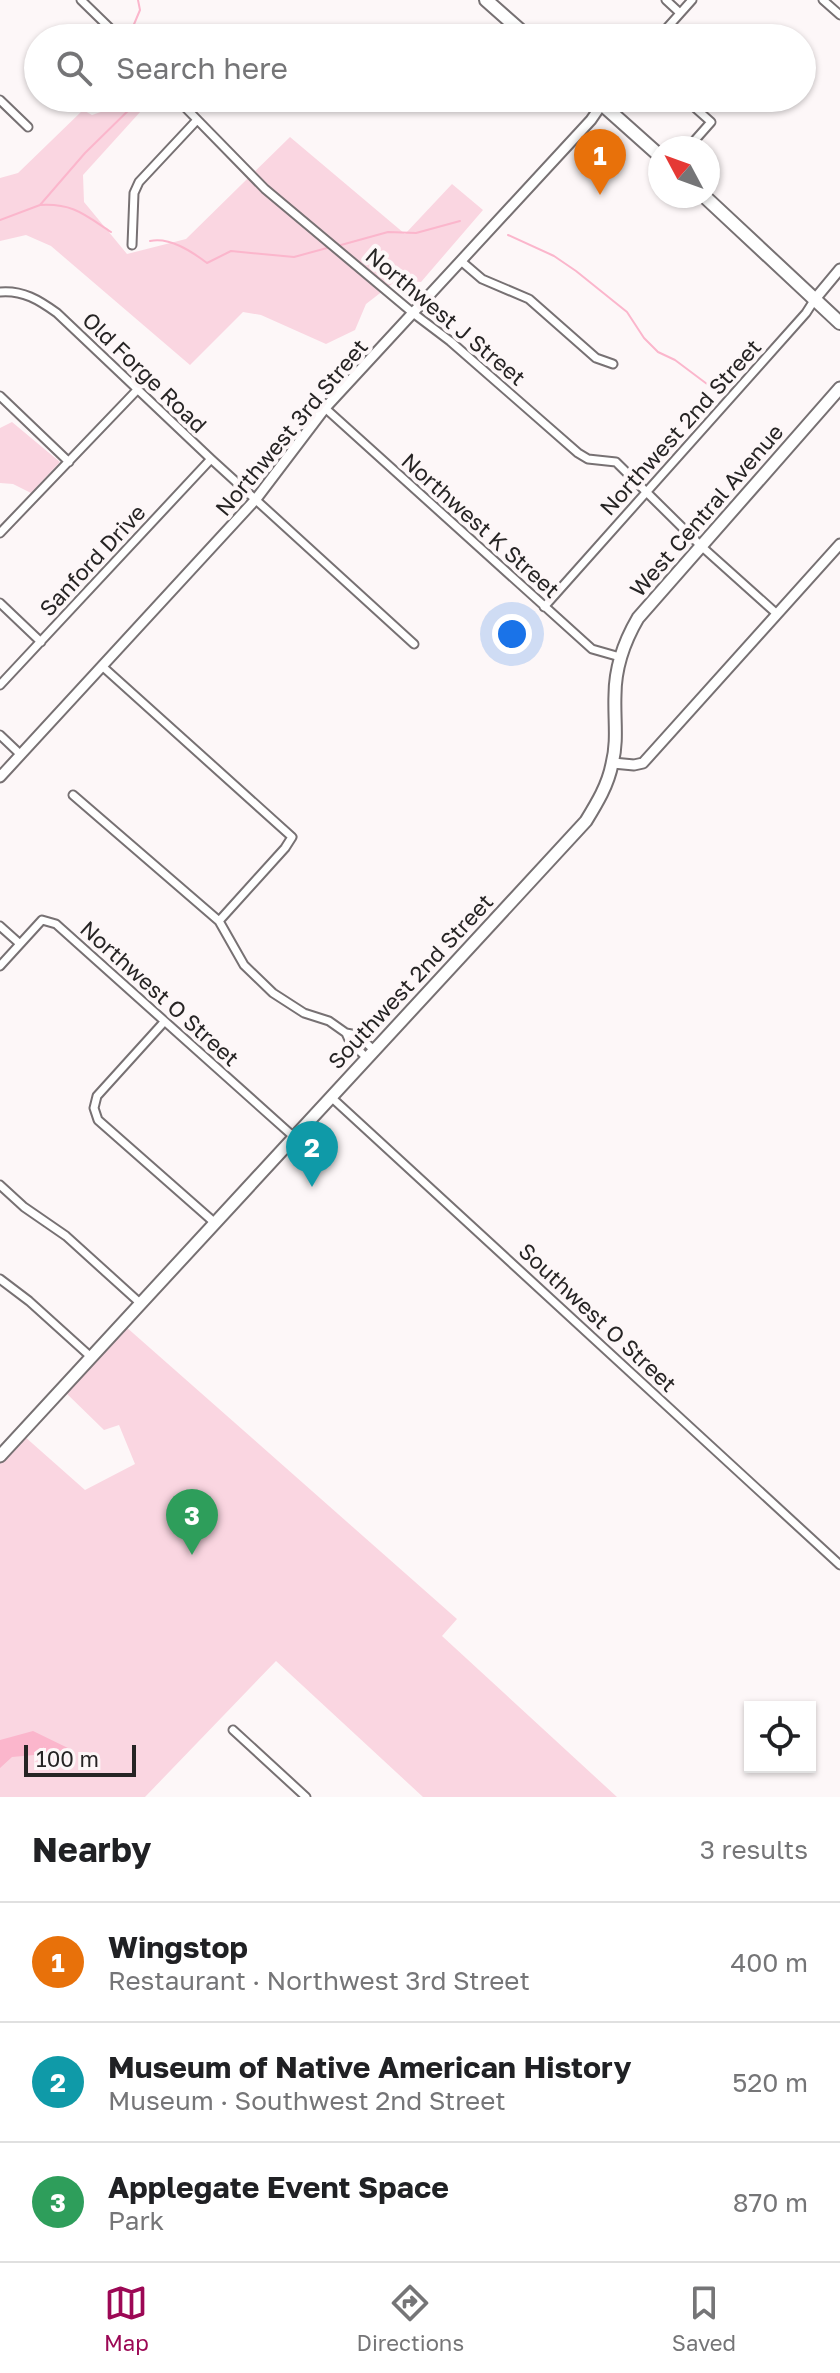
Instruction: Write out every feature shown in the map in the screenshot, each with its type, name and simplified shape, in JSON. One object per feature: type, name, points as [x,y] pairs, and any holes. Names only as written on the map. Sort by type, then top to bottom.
[{"type":"main road","points":[[486,0],[513,24]]},
{"type":"main road","points":[[614,112],[648,145]]},
{"type":"main road","points":[[717,208],[840,323]]},
{"type":"main road","name":"West Central Avenue","points":[[613,763],[615,696],[620,657],[638,618],[840,388]]},
{"type":"main road","name":"Southwest 2nd Street","points":[[0,1456],[586,821],[603,791],[613,763]]},
{"type":"street","points":[[81,0],[106,24]]},
{"type":"street","points":[[666,0],[680,13]]},
{"type":"street","points":[[670,24],[692,0]]},
{"type":"street","points":[[823,0],[840,15]]},
{"type":"street","points":[[0,100],[28,127]]},
{"type":"street","name":"Northwest J Street","points":[[189,112],[265,189],[450,341],[578,453],[588,459],[616,462],[700,545],[777,614]]},
{"type":"street","name":"Northwest 3rd Street","points":[[0,777],[256,499],[325,408],[595,112]]},
{"type":"street","points":[[699,136],[711,122],[700,112]]},
{"type":"street","points":[[132,245],[134,193],[139,182],[197,120]]},
{"type":"street","points":[[461,261],[482,279],[529,299],[596,358],[613,364]]},
{"type":"street","name":"Northwest 2nd Street","points":[[544,607],[806,313],[840,269]]},
{"type":"street","name":"Old Forge Road","points":[[0,292],[11,291],[34,297],[57,313],[414,644]]},
{"type":"street","points":[[0,533],[138,389]]},
{"type":"street","points":[[0,396],[69,462]]},
{"type":"street","name":"Northwest K Street","points":[[325,408],[592,649],[620,657]]},
{"type":"street","name":"Sanford Drive","points":[[0,685],[211,459]]},
{"type":"street","points":[[613,763],[643,763],[840,544]]},
{"type":"street","points":[[0,603],[41,642]]},
{"type":"street","points":[[102,666],[292,837],[219,921]]},
{"type":"street","points":[[0,735],[20,754]]},
{"type":"street","points":[[73,795],[219,921],[244,965],[273,993],[290,1006],[329,1021],[346,1033],[357,1035],[370,1054]]},
{"type":"street","name":"Northwest O Street","points":[[19,943],[42,920],[56,924],[294,1137]]},
{"type":"street","points":[[0,926],[19,943],[0,966]]},
{"type":"street","points":[[164,1022],[97,1096],[94,1108],[98,1120],[215,1223]]},
{"type":"street","name":"Southwest O Street","points":[[331,1097],[840,1565]]},
{"type":"street","points":[[0,1185],[24,1207],[66,1236],[140,1303]]},
{"type":"street","points":[[0,1279],[91,1357]]},
{"type":"street","points":[[233,1730],[306,1797]]},
{"type":"shaded area","points":[[81,112],[92,115],[101,112],[140,112],[83,175],[84,202],[127,254],[186,239],[290,137],[405,234],[452,184],[483,210],[421,282],[397,280],[366,304],[355,330],[326,344],[261,315],[243,312],[190,365],[51,246],[26,235],[0,241],[0,178],[18,173]]},
{"type":"shaded area","points":[[12,422],[60,462],[31,493],[13,484],[0,483],[0,428]]},
{"type":"shaded area","points":[[125,1326],[457,1619],[442,1636],[617,1797],[423,1797],[276,1661],[145,1797],[0,1797],[0,1461],[24,1436],[85,1490],[135,1464],[119,1425],[104,1430],[64,1391]]},
{"type":"shaded area","points":[[33,1731],[70,1749],[12,1757],[0,1768],[0,1740]]},
{"type":"waterway","points":[[134,24],[140,10],[138,0]]},
{"type":"waterway","points":[[0,220],[40,205],[85,153],[127,112]]},
{"type":"waterway","points":[[40,205],[70,208],[111,232]]},
{"type":"waterway","points":[[341,245],[388,232],[416,233],[460,221]]},
{"type":"waterway","points":[[508,235],[554,256],[576,271],[627,312],[644,338],[658,352],[675,360],[719,393]]},
{"type":"waterway","points":[[150,241],[173,243],[207,263],[231,251],[294,257],[327,248]]},
{"type":"place","name":"Wingstop","points":[[600,195]]},
{"type":"place","name":"Museum of Native American History","points":[[312,1187]]},
{"type":"place","name":"Applegate Event Space","points":[[192,1555]]}]
